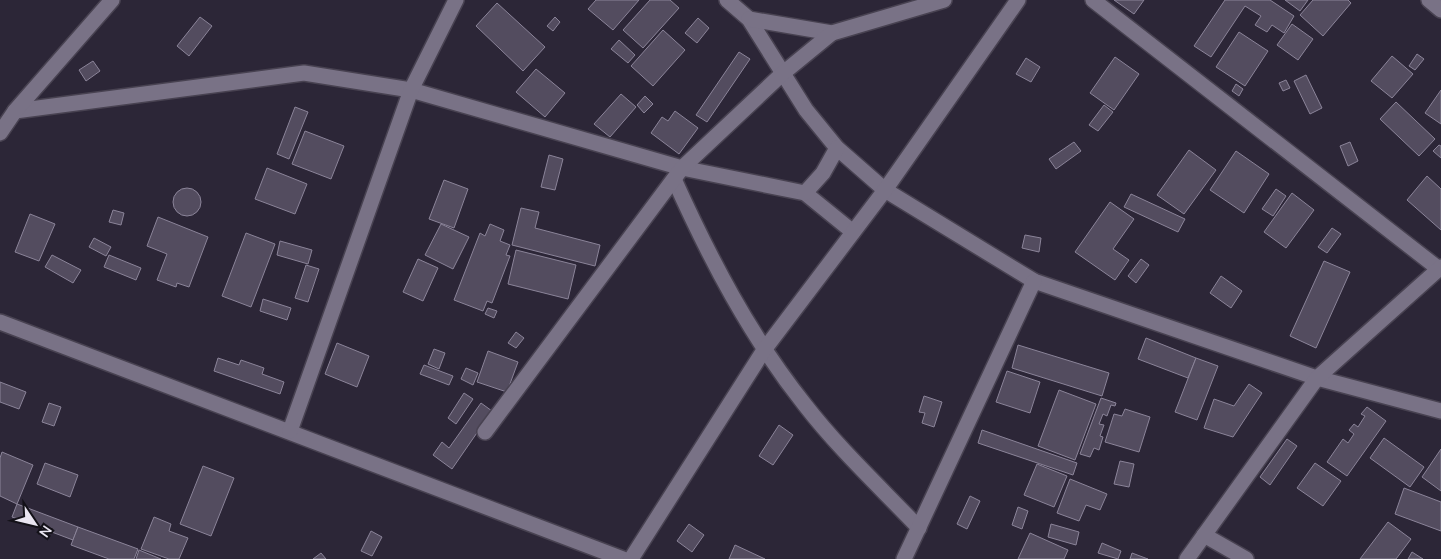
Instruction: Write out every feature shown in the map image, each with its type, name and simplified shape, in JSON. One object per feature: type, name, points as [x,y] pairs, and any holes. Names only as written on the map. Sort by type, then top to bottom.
[{"type":"street","points":[[0,133],[15,111],[112,0]]},
{"type":"street","points":[[290,431],[411,90],[456,0]]},
{"type":"street","points":[[727,0],[749,19],[806,110],[837,148],[885,190],[1034,281],[1317,378],[1441,411]]},
{"type":"street","points":[[485,432],[678,173],[782,74],[832,33],[944,0]]},
{"type":"street","points":[[631,559],[764,350],[885,190],[1018,0]]},
{"type":"street","points":[[1093,0],[1440,268],[1317,378],[1187,559]]},
{"type":"street","points":[[1429,0],[1441,10]]},
{"type":"street","points":[[749,19],[832,33]]},
{"type":"street","points":[[15,111],[304,73],[411,90],[678,173],[805,193],[854,232]]},
{"type":"street","points":[[805,193],[823,173],[837,148]]},
{"type":"street","points":[[678,173],[706,251],[764,350],[806,407],[919,528]]},
{"type":"street","points":[[904,559],[1034,281]]},
{"type":"street","points":[[0,322],[623,559]]},
{"type":"street","points":[[1204,534],[1246,559]]},
{"type":"building","points":[[596,0],[639,0],[613,30],[588,9]]},
{"type":"building","points":[[650,0],[670,0],[679,8],[643,48],[623,30]]},
{"type":"building","points":[[1114,0],[1144,0],[1134,14]]},
{"type":"building","points":[[1225,0],[1270,0],[1294,16],[1284,33],[1272,25],[1267,32],[1255,25],[1261,16],[1245,6],[1211,57],[1194,46]]},
{"type":"building","points":[[1285,0],[1308,0],[1300,11]]},
{"type":"building","points":[[1313,0],[1348,0],[1351,3],[1323,36],[1300,15]]},
{"type":"building","points":[[497,3],[545,47],[523,71],[476,26]]},
{"type":"building","points":[[200,17],[212,26],[189,56],[177,46]]},
{"type":"building","points":[[555,17],[560,22],[553,31],[547,26]]},
{"type":"building","points":[[698,18],[709,28],[697,43],[685,33]]},
{"type":"building","points":[[1292,24],[1313,39],[1298,60],[1277,45]]},
{"type":"building","points":[[663,30],[685,50],[653,86],[631,66]]},
{"type":"building","points":[[1239,32],[1268,51],[1245,86],[1216,67]]},
{"type":"building","points":[[619,40],[635,55],[628,63],[611,49]]},
{"type":"building","points":[[739,52],[750,59],[707,122],[696,115]]},
{"type":"building","points":[[1417,54],[1424,59],[1415,70],[1409,66]]},
{"type":"building","points":[[1392,56],[1413,74],[1392,98],[1371,81]]},
{"type":"building","points":[[1115,57],[1139,74],[1114,110],[1090,93]]},
{"type":"building","points":[[1026,58],[1040,67],[1031,82],[1016,74]]},
{"type":"building","points":[[93,61],[100,71],[86,81],[79,70]]},
{"type":"building","points":[[536,69],[565,93],[545,117],[516,92]]},
{"type":"building","points":[[1306,75],[1322,108],[1310,114],[1294,81]]},
{"type":"building","points":[[1286,80],[1290,88],[1283,91],[1279,83]]},
{"type":"building","points":[[1236,84],[1243,89],[1239,96],[1232,91]]},
{"type":"building","points":[[1441,90],[1441,124],[1425,113]]},
{"type":"building","points":[[621,94],[636,107],[610,137],[594,124]]},
{"type":"building","points":[[645,96],[653,104],[644,113],[637,105]]},
{"type":"building","points":[[1396,102],[1435,139],[1419,156],[1380,119]]},
{"type":"building","points":[[1104,105],[1113,112],[1098,131],[1089,125]]},
{"type":"building","points":[[295,107],[308,112],[289,159],[277,154]]},
{"type":"building","points":[[675,111],[698,128],[679,154],[651,133],[662,117],[668,121]]},
{"type":"building","points":[[305,131],[344,146],[331,179],[292,164]]},
{"type":"building","points":[[1074,142],[1081,151],[1056,169],[1049,159]]},
{"type":"building","points":[[1350,142],[1358,161],[1348,166],[1340,146]]},
{"type":"building","points":[[1439,145],[1441,146],[1441,158],[1433,151]]},
{"type":"building","points":[[1189,150],[1216,170],[1184,214],[1157,195]]},
{"type":"building","points":[[1236,151],[1269,174],[1244,213],[1210,190]]},
{"type":"building","points":[[549,155],[563,159],[555,190],[541,187]]},
{"type":"building","points":[[267,168],[307,184],[295,214],[255,199]]},
{"type":"building","points":[[1427,176],[1441,189],[1441,230],[1407,200]]},
{"type":"building","points":[[444,180],[468,189],[454,228],[429,219]]},
{"type":"building","points":[[187,188],[197,192],[201,202],[197,212],[187,216],[177,212],[173,202],[177,192]]},
{"type":"building","points":[[1276,189],[1286,196],[1273,216],[1262,209]]},
{"type":"building","points":[[1292,193],[1314,210],[1286,248],[1264,232]]},
{"type":"building","points":[[1131,194],[1185,219],[1178,232],[1124,207]]},
{"type":"building","points":[[1110,202],[1134,219],[1113,249],[1129,260],[1115,280],[1075,252]]},
{"type":"building","points":[[521,208],[539,212],[535,228],[600,245],[595,266],[512,245]]},
{"type":"building","points":[[113,210],[124,213],[121,225],[109,222]]},
{"type":"building","points":[[30,214],[55,224],[39,261],[15,252]]},
{"type":"building","points":[[158,217],[208,237],[189,287],[177,283],[176,287],[157,280],[167,254],[147,246]]},
{"type":"building","points":[[441,224],[469,237],[453,269],[425,255]]},
{"type":"building","points":[[490,224],[504,230],[500,241],[510,245],[506,255],[510,256],[492,303],[487,301],[483,311],[454,300],[480,233],[485,236]]},
{"type":"building","points":[[1332,228],[1341,234],[1327,253],[1318,247]]},
{"type":"building","points":[[246,233],[275,244],[251,307],[222,296]]},
{"type":"building","points":[[1025,235],[1041,238],[1039,252],[1022,248]]},
{"type":"building","points":[[94,238],[111,247],[106,256],[89,247]]},
{"type":"building","points":[[280,241],[312,250],[308,264],[277,255]]},
{"type":"building","points":[[516,250],[576,265],[568,299],[508,284]]},
{"type":"building","points":[[52,255],[81,270],[73,283],[45,267]]},
{"type":"building","points":[[109,255],[141,268],[136,280],[104,267]]},
{"type":"building","points":[[418,259],[438,268],[423,301],[403,292]]},
{"type":"building","points":[[1141,259],[1149,265],[1136,283],[1128,276]]},
{"type":"building","points":[[1324,261],[1350,272],[1316,348],[1290,336]]},
{"type":"building","points":[[306,265],[319,269],[308,302],[295,298]]},
{"type":"building","points":[[1221,276],[1242,291],[1231,308],[1210,293]]},
{"type":"building","points":[[263,299],[291,308],[287,320],[260,311]]},
{"type":"building","points":[[488,308],[497,311],[494,318],[485,314]]},
{"type":"building","points":[[516,332],[524,338],[516,348],[508,343]]},
{"type":"building","points":[[1146,338],[1196,358],[1188,378],[1138,359]]},
{"type":"building","points":[[337,343],[369,356],[357,387],[325,374]]},
{"type":"building","points":[[1018,345],[1109,373],[1102,396],[1012,368]]},
{"type":"building","points":[[434,349],[445,353],[439,369],[428,364]]},
{"type":"building","points":[[488,351],[518,362],[507,392],[477,382]]},
{"type":"building","points":[[218,358],[239,365],[241,360],[264,368],[262,374],[284,382],[280,394],[214,371]]},
{"type":"building","points":[[1196,358],[1218,366],[1197,420],[1175,412]]},
{"type":"building","points":[[424,365],[453,376],[449,385],[420,374]]},
{"type":"building","points":[[466,368],[478,373],[473,385],[461,379]]},
{"type":"building","points":[[1007,371],[1040,382],[1030,413],[996,402]]},
{"type":"building","points":[[0,382],[26,392],[19,409],[0,402]]},
{"type":"building","points":[[1249,384],[1262,393],[1233,437],[1204,428],[1214,399],[1234,406]]},
{"type":"building","points":[[1059,390],[1096,404],[1075,460],[1038,446]]},
{"type":"building","points":[[464,393],[473,399],[456,424],[448,418]]},
{"type":"building","points":[[924,396],[942,402],[934,427],[922,423],[925,413],[919,412]]},
{"type":"building","points":[[1101,398],[1116,403],[1115,406],[1111,405],[1107,416],[1103,414],[1099,424],[1104,425],[1100,436],[1103,437],[1099,450],[1094,448],[1090,457],[1080,454]]},
{"type":"building","points":[[49,403],[61,407],[54,426],[42,422]]},
{"type":"building","points":[[481,403],[492,411],[452,469],[433,455],[442,442],[449,448]]},
{"type":"building","points":[[1367,407],[1386,421],[1347,476],[1327,462],[1343,439],[1348,443],[1354,434],[1349,430],[1354,424],[1358,427],[1365,416],[1361,414]]},
{"type":"building","points":[[1125,409],[1150,417],[1139,452],[1105,442],[1114,414],[1122,416]]},
{"type":"building","points":[[779,425],[793,435],[773,465],[759,456]]},
{"type":"building","points":[[982,430],[1077,463],[1073,475],[978,443]]},
{"type":"building","points":[[1384,438],[1424,467],[1410,487],[1370,458]]},
{"type":"building","points":[[1287,439],[1297,446],[1270,485],[1260,477]]},
{"type":"building","points":[[1441,449],[1441,491],[1422,477]]},
{"type":"building","points":[[2,452],[33,465],[17,504],[0,496],[0,458]]},
{"type":"building","points":[[1120,461],[1134,464],[1129,487],[1114,484]]},
{"type":"building","points":[[45,463],[78,475],[70,497],[37,484]]},
{"type":"building","points":[[1315,463],[1341,481],[1323,506],[1297,488]]},
{"type":"building","points":[[1037,464],[1067,476],[1054,507],[1024,495]]},
{"type":"building","points":[[203,466],[234,478],[211,536],[180,524]]},
{"type":"building","points":[[1070,479],[1107,494],[1100,510],[1086,505],[1079,521],[1057,513]]},
{"type":"building","points":[[1404,488],[1441,502],[1441,531],[1395,514]]},
{"type":"building","points":[[970,496],[980,501],[967,529],[957,524]]},
{"type":"building","points":[[17,504],[78,527],[73,540],[12,517]]},
{"type":"building","points":[[1018,507],[1028,511],[1022,529],[1012,525]]},
{"type":"building","points":[[154,517],[171,524],[169,531],[188,538],[179,559],[169,559],[141,549]]},
{"type":"building","points":[[1388,522],[1411,539],[1396,559],[1360,559]]},
{"type":"building","points":[[689,524],[704,535],[692,552],[677,541]]},
{"type":"building","points":[[1051,524],[1079,532],[1076,545],[1048,537]]},
{"type":"building","points":[[78,527],[138,549],[134,559],[109,559],[71,545]]},
{"type":"building","points":[[371,531],[382,537],[372,556],[361,551]]},
{"type":"building","points":[[1030,533],[1068,550],[1064,559],[1018,559]]},
{"type":"building","points":[[1102,543],[1121,551],[1118,559],[1098,553]]},
{"type":"building","points":[[735,545],[765,559],[729,559]]},
{"type":"building","points":[[139,550],[161,559],[136,559]]},
{"type":"building","points":[[1412,552],[1423,559],[1408,559]]},
{"type":"building","points":[[321,553],[326,559],[313,559]]},
{"type":"building","points":[[1132,553],[1148,559],[1130,559]]}]
